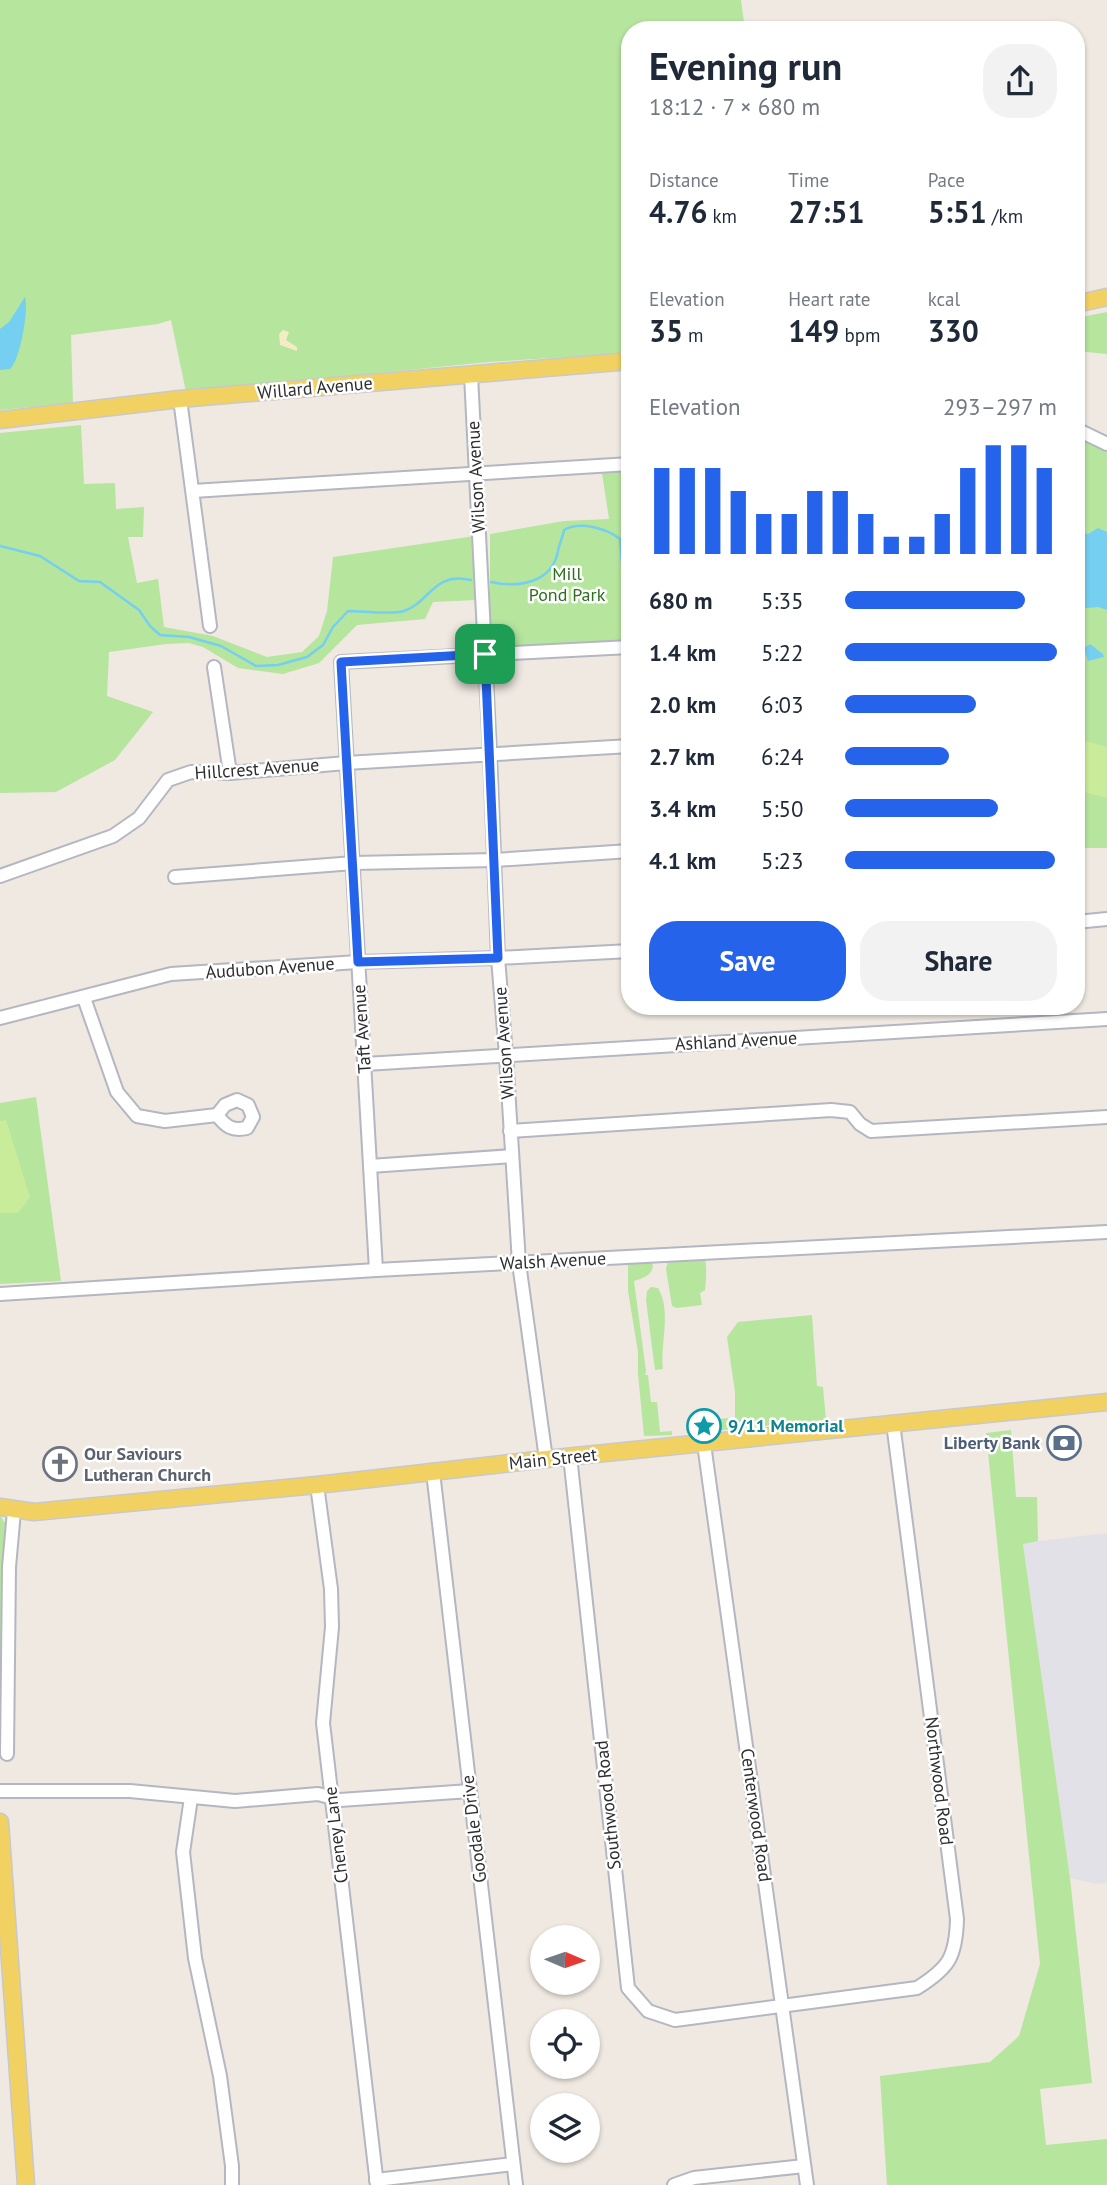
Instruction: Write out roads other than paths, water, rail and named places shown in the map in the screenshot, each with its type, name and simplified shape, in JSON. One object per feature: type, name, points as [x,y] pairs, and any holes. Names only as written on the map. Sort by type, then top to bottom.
[{"type":"main road","points":[[1085,302],[1107,297]]},
{"type":"main road","name":"Willard Avenue","points":[[0,420],[180,400],[621,362]]},
{"type":"main road","name":"Main Street","points":[[7,1509],[34,1512],[317,1485],[570,1456],[1107,1402]]},
{"type":"main road","points":[[0,1822],[26,2185]]},
{"type":"street","name":"Wilson Avenue","points":[[471,375],[498,958],[519,1263],[546,1459]]},
{"type":"street","points":[[180,400],[210,626]]},
{"type":"street","points":[[1085,433],[1107,444]]},
{"type":"street","points":[[192,491],[621,464]]},
{"type":"street","points":[[485,654],[621,647]]},
{"type":"street","name":"Taft Avenue","points":[[376,1270],[341,662],[485,654]]},
{"type":"street","points":[[214,667],[230,773]]},
{"type":"street","name":"Hillcrest Avenue","points":[[0,876],[113,836],[139,818],[168,780],[191,772],[230,773],[346,763],[621,747]]},
{"type":"street","points":[[175,877],[354,863],[495,860],[621,851]]},
{"type":"street","points":[[1085,921],[1107,919]]},
{"type":"street","name":"Audubon Avenue","points":[[0,1018],[171,974],[358,962],[621,951]]},
{"type":"street","points":[[84,998],[117,1092],[137,1116],[166,1121],[217,1115]]},
{"type":"street","name":"Ashland Avenue","points":[[365,1064],[1107,1019]]},
{"type":"street","points":[[510,1131],[831,1110],[850,1112],[860,1124],[871,1131],[1107,1117]]},
{"type":"street","points":[[370,1166],[512,1156]]},
{"type":"street","name":"Walsh Avenue","points":[[0,1294],[376,1270],[1107,1232]]},
{"type":"street","name":"Northwood Road","points":[[783,2007],[917,1989],[948,1963],[956,1944],[957,1919],[893,1423]]},
{"type":"street","name":"Centerwood Road","points":[[704,1444],[807,2185]]},
{"type":"street","name":"Southwood Road","points":[[570,1456],[628,1988],[648,2011],[675,2020],[783,2007]]},
{"type":"street","name":"Goodale Drive","points":[[433,1472],[516,2185]]},
{"type":"street","name":"Cheney Lane","points":[[317,1485],[331,1589],[332,1627],[323,1723],[377,2183]]},
{"type":"street","points":[[7,1509],[9,1567],[4,1703],[7,1754]]},
{"type":"street","points":[[0,1791],[130,1791],[235,1801],[318,1794],[340,1800],[470,1791]]},
{"type":"street","points":[[191,1798],[183,1852],[195,1958],[220,2076],[232,2185]]},
{"type":"street","points":[[377,2183],[513,2164]]},
{"type":"street","points":[[674,2185],[694,2178],[804,2166]]},
{"type":"water","points":[[25,297],[25,323],[17,356],[10,369],[0,370],[0,329],[9,322]]},
{"type":"water","points":[[1098,528],[1107,532],[1107,610],[1098,607],[1085,608],[1085,534]]},
{"type":"water","points":[[1090,644],[1104,657],[1088,661],[1085,647]]},
{"type":"waterway","points":[[491,582],[523,583],[542,576],[555,562],[564,530],[570,527],[585,526],[608,532],[620,539],[621,550]]},
{"type":"waterway","points":[[0,546],[40,556],[79,581],[100,582],[139,610],[160,635],[189,637],[221,646],[256,666],[278,665],[307,657],[323,645],[333,627],[348,611],[404,611],[448,580],[471,580]]},
{"type":"place","name":"9/11 Memorial","points":[[704,1426]]},
{"type":"place","name":"Liberty Bank","points":[[1064,1443]]},
{"type":"place","name":"Our Saviours Lutheran Church","points":[[60,1464]]},
{"type":"park label","name":"Mill Pond Park","points":[[567,584]]}]
